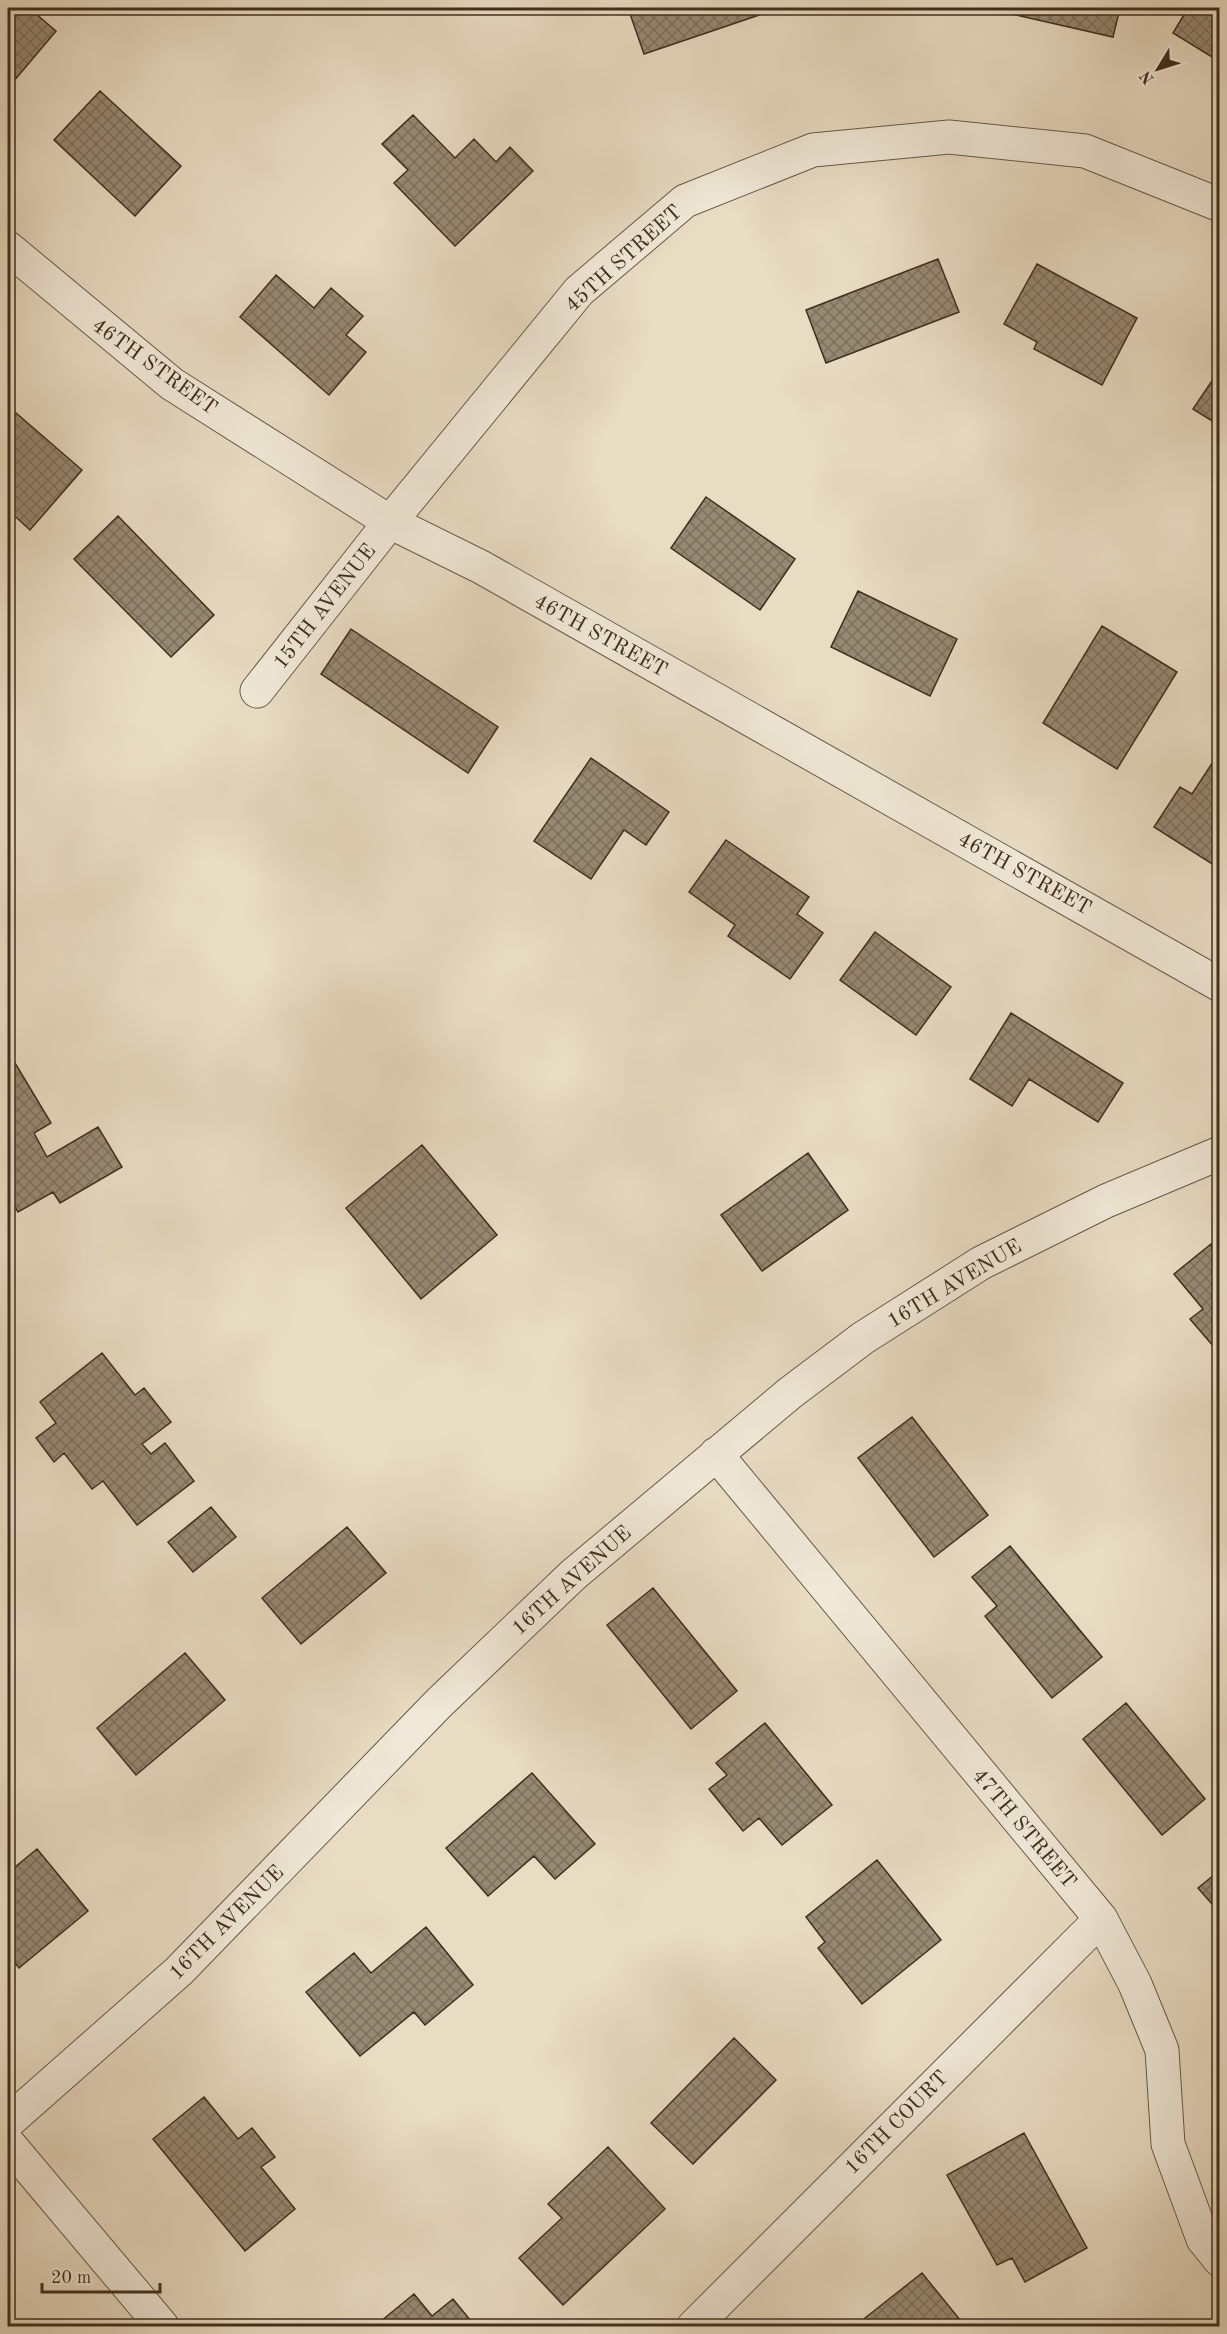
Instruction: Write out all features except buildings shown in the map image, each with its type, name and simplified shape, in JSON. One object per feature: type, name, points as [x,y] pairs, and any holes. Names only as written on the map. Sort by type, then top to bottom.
[{"type":"street","name":"45TH STREET","points":[[390,522],[579,291],[685,201],[813,150],[949,137],[1085,151],[1220,205]]},
{"type":"street","name":"46TH STREET","points":[[8,248],[172,384],[390,522],[481,567],[1220,985]]},
{"type":"street","name":"15TH AVENUE","points":[[257,690],[390,522]]},
{"type":"street","name":"16TH AVENUE","points":[[8,2122],[179,1971],[440,1703],[573,1575],[790,1393],[863,1338],[981,1263],[1106,1201],[1220,1153]]},
{"type":"street","name":"47TH STREET","points":[[716,1454],[1101,1919],[1135,1983],[1162,2050],[1168,2144],[1203,2239],[1220,2260]]},
{"type":"street","name":"16TH COURT","points":[[694,2326],[1101,1919]]},
{"type":"street","points":[[8,2143],[162,2326]]}]
